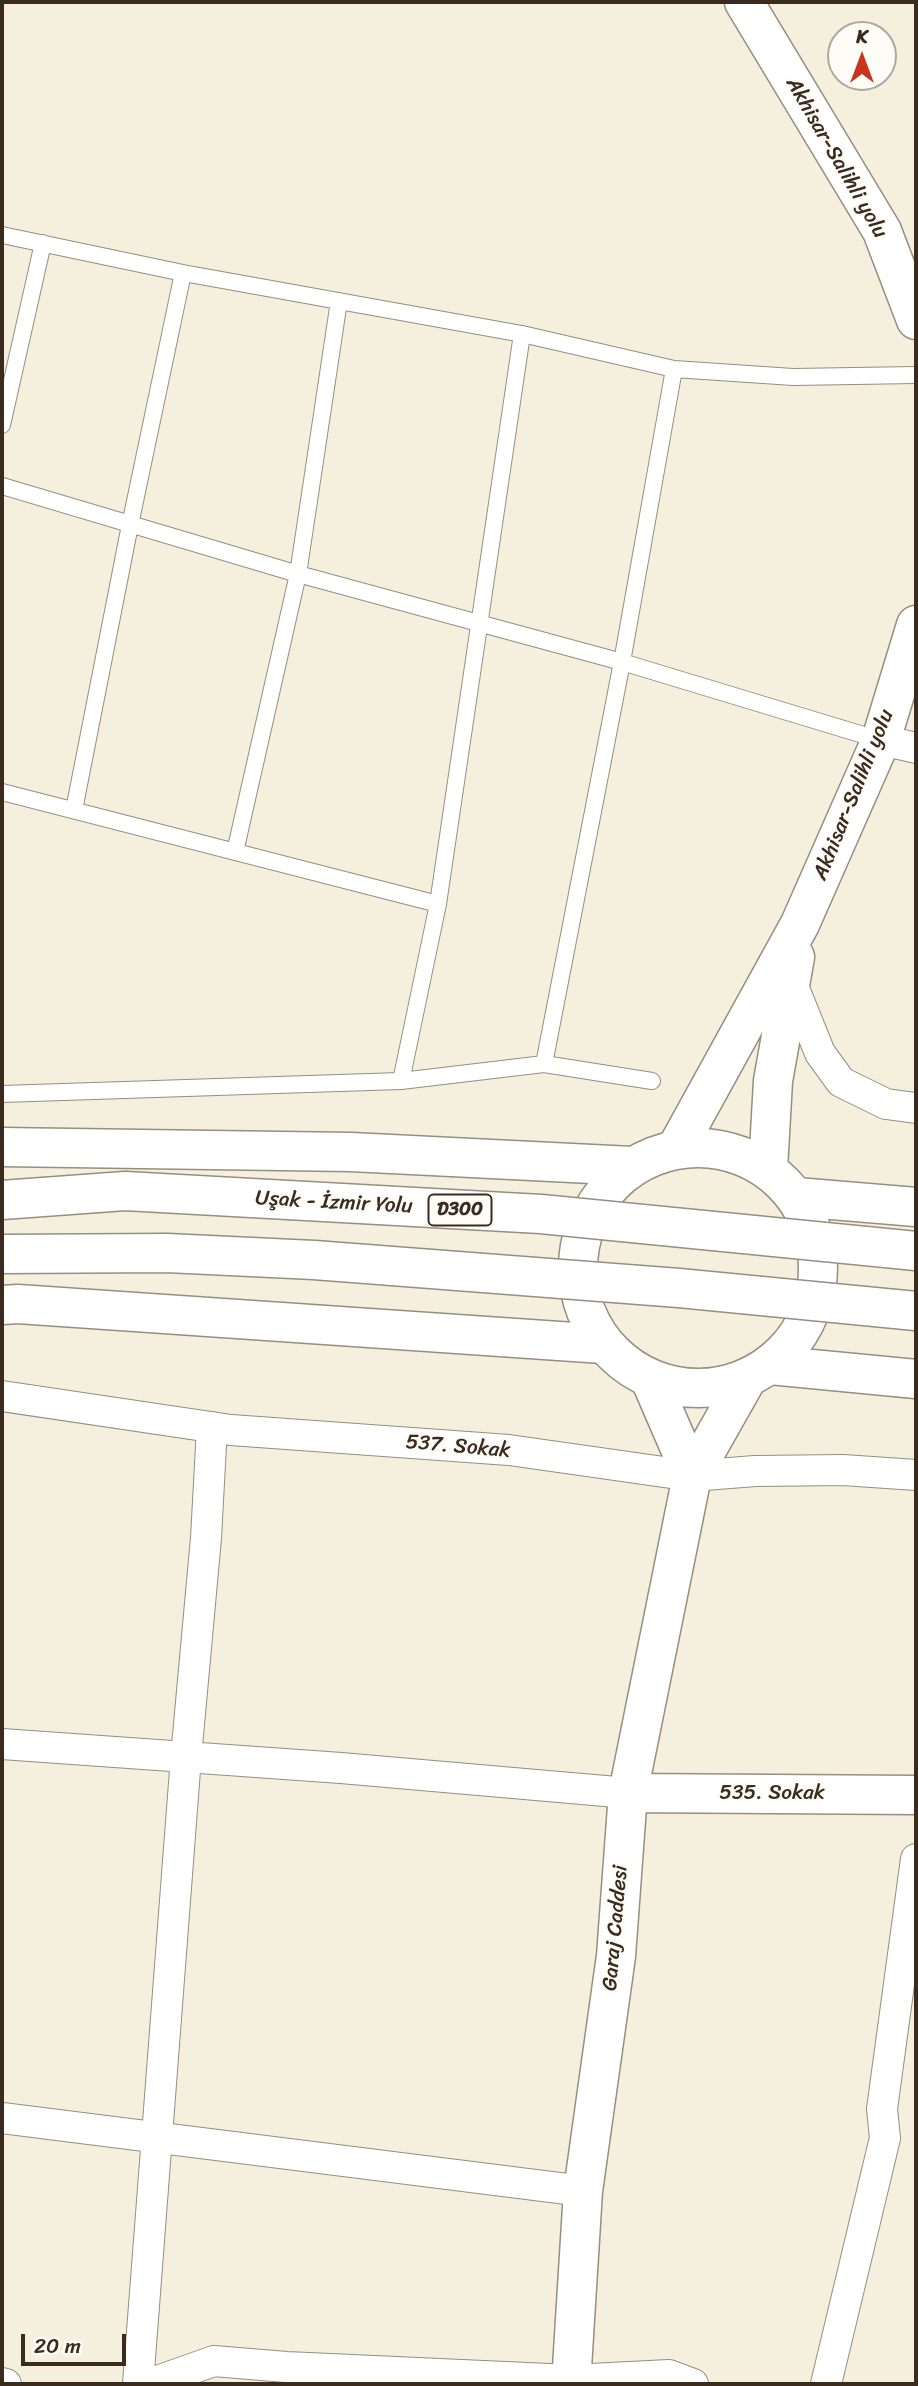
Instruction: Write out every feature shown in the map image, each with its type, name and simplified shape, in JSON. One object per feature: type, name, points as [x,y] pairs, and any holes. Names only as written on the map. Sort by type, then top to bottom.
[{"type":"main road","name":"Akhisar-Salihli yolu","points":[[744,2],[881,231],[916,320]]},
{"type":"main road","name":"Akhisar-Salihli yolu","points":[[800,924],[899,744],[916,625]]},
{"type":"main road","points":[[768,1169],[773,1081],[800,924]]},
{"type":"main road","points":[[676,1149],[800,924]]},
{"type":"main road","points":[[700,1146],[724,1149],[747,1157],[768,1169],[796,1197],[813,1231],[819,1268],[813,1305],[796,1338],[759,1371],[716,1387],[682,1387],[650,1379],[624,1364],[603,1344],[586,1315],[577,1282],[578,1249],[588,1216],[606,1188],[632,1166],[653,1155],[676,1149],[700,1146]]},
{"type":"main road","points":[[2,1147],[351,1152],[632,1166]]},
{"type":"main road","name":"Uşak - İzmir Yolu","points":[[2,1200],[125,1191],[541,1214],[916,1251]]},
{"type":"main road","points":[[796,1197],[916,1207]]},
{"type":"main road","points":[[2,1255],[167,1254],[314,1261],[679,1288],[916,1311]]},
{"type":"main road","points":[[2,1305],[603,1344]]},
{"type":"main road","points":[[759,1371],[916,1379]]},
{"type":"main road","name":"Garaj Caddesi","points":[[571,2382],[583,2191],[616,1956],[628,1793],[692,1476],[759,1371]]},
{"type":"main road","points":[[650,1379],[692,1476]]},
{"type":"main road","name":"535. Sokak","points":[[628,1793],[916,1795]]},
{"type":"street","points":[[790,981],[820,1053],[841,1082],[886,1104],[916,1108]]},
{"type":"street","name":"537. Sokak","points":[[2,1396],[212,1427],[509,1450],[692,1476],[755,1471],[843,1470],[916,1475]]},
{"type":"street","points":[[138,2384],[186,1757],[206,1538],[212,1427]]},
{"type":"street","points":[[2,1744],[628,1793]]},
{"type":"street","points":[[826,2384],[885,2138],[882,2109],[916,1859]]},
{"type":"street","points":[[2,2118],[583,2191]]},
{"type":"street","points":[[149,2384],[214,2361],[571,2382],[669,2375],[693,2384]]},
{"type":"lane","points":[[2,235],[183,273],[522,334],[674,369],[793,377],[916,375]]},
{"type":"lane","points":[[2,425],[43,243]]},
{"type":"lane","points":[[74,810],[183,273]]},
{"type":"lane","points":[[235,852],[298,574],[339,301]]},
{"type":"lane","points":[[401,1081],[438,904],[522,334]]},
{"type":"lane","points":[[544,1064],[622,662],[674,369]]},
{"type":"lane","points":[[2,486],[298,574],[622,662],[899,744]]},
{"type":"lane","points":[[2,792],[438,904]]},
{"type":"lane","points":[[2,1094],[401,1081],[544,1064],[652,1081]]}]
